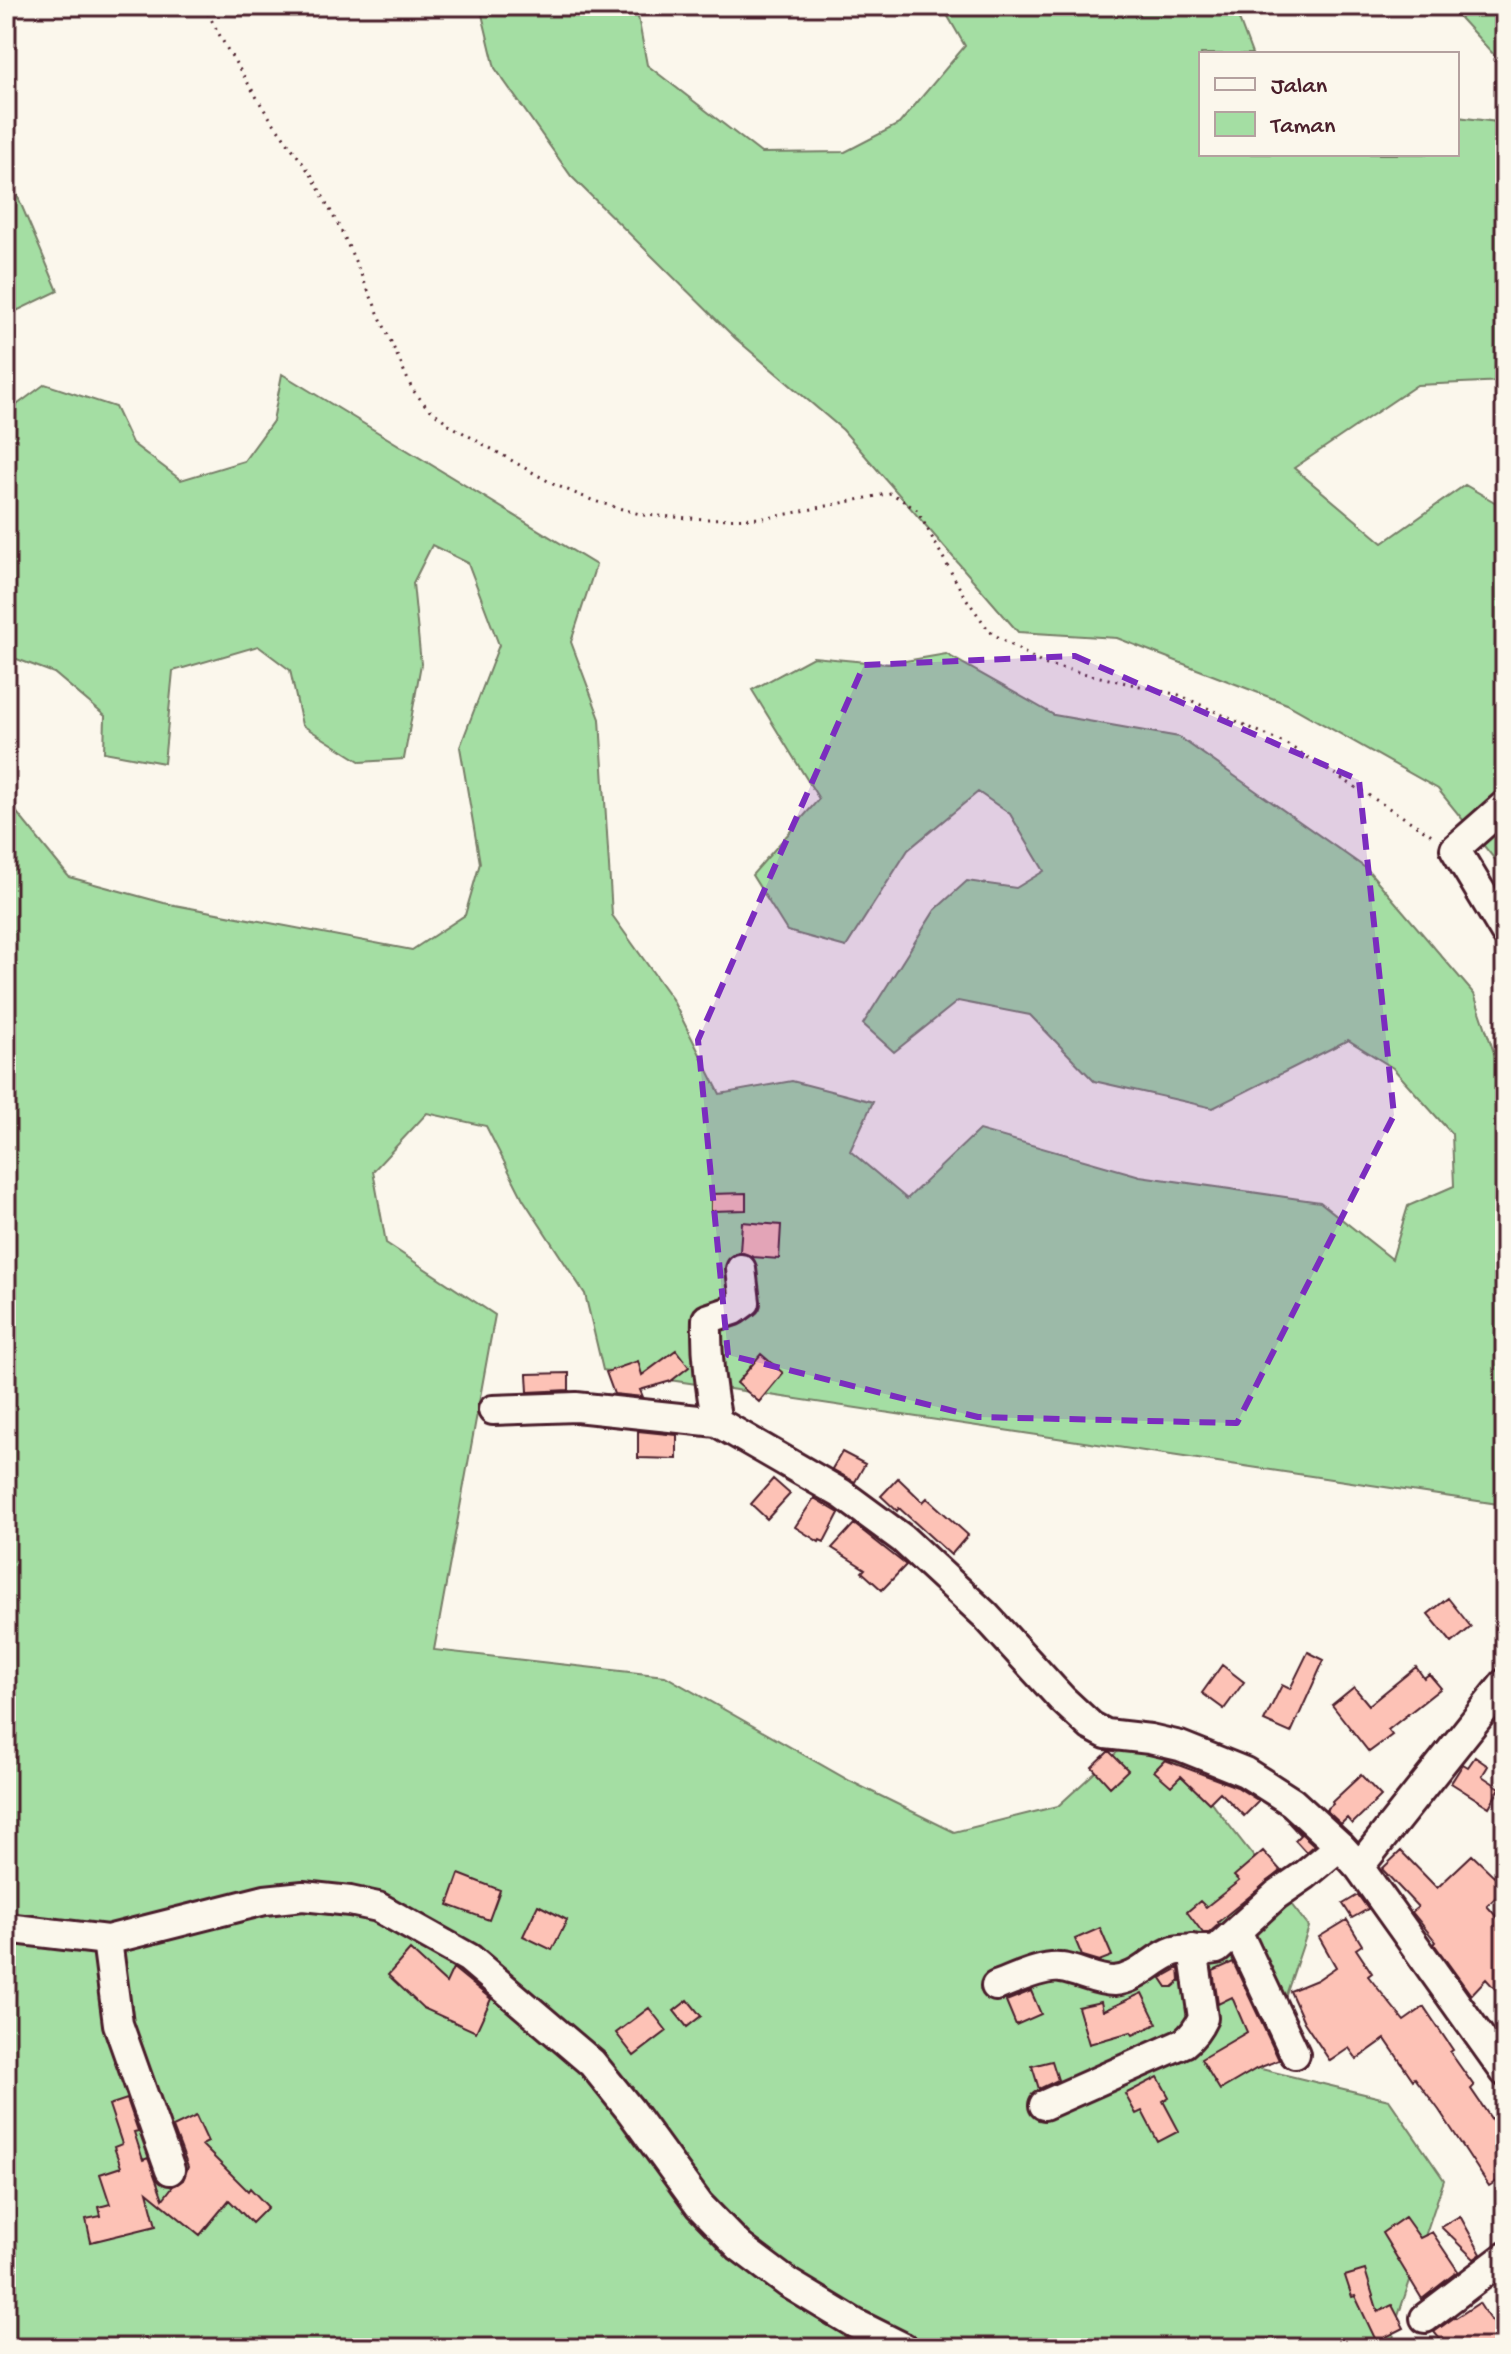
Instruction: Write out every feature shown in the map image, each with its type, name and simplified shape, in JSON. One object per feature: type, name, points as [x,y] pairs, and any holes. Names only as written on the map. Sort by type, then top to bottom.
[{"type":"street","points":[[1505,805],[1455,849],[1505,932]]},
{"type":"street","points":[[717,1422],[709,1381],[707,1319],[734,1310],[745,1302],[741,1269]]},
{"type":"street","points":[[493,1410],[576,1407],[717,1422],[842,1494],[903,1539],[985,1615],[1091,1726],[1106,1734],[1180,1746],[1245,1772],[1292,1802],[1359,1867],[1505,2072]]},
{"type":"street","points":[[1359,1867],[1505,1683]]},
{"type":"street","points":[[996,1986],[1050,1967],[1118,1981],[1148,1968],[1170,1953],[1217,1949],[1276,1895],[1340,1846]]},
{"type":"street","points":[[6,1928],[107,1940],[278,1898],[303,1896],[378,1907],[469,1958],[592,2063],[699,2205],[740,2247],[815,2300],[904,2348]]},
{"type":"street","points":[[1237,1931],[1295,2054]]},
{"type":"street","points":[[107,1940],[118,2024],[170,2170]]},
{"type":"street","points":[[1044,2105],[1184,2043],[1192,2036],[1203,2018],[1193,1949]]},
{"type":"street","points":[[1425,2318],[1505,2257]]},
{"type":"path","points":[[204,6],[265,111],[312,176],[375,303],[412,389],[427,407],[453,427],[553,484],[594,501],[643,515],[707,519],[768,518],[891,493],[917,510],[963,594],[990,632],[1043,664],[1179,695],[1288,745],[1455,849]]},
{"type":"highlighted area","points":[[1075,656],[1359,780],[1394,1115],[1237,1423],[978,1417],[728,1355],[698,1040],[864,665]]},
{"type":"green space","points":[[480,6],[636,6],[647,65],[761,153],[845,152],[899,124],[965,46],[942,6],[1234,6],[1251,52],[1199,52],[1199,156],[1459,156],[1459,117],[1505,123],[1505,381],[1417,385],[1294,468],[1383,543],[1465,485],[1505,508],[1505,872],[1438,789],[1287,704],[1117,638],[1018,632],[843,430],[735,338],[571,176],[495,68]]},
{"type":"green space","points":[[1505,6],[1505,67],[1450,7]]},
{"type":"green space","points":[[6,169],[58,291],[6,316]]},
{"type":"green space","points":[[282,374],[596,565],[571,642],[600,719],[612,915],[672,999],[720,1094],[792,1081],[873,1102],[850,1151],[907,1199],[979,1130],[1140,1176],[1320,1202],[1392,1259],[1408,1206],[1454,1186],[1452,1134],[1393,1068],[1348,1040],[1213,1108],[1094,1081],[1030,1015],[958,1001],[894,1052],[863,1024],[935,910],[967,881],[1016,888],[1044,871],[1010,814],[978,792],[908,850],[846,947],[787,931],[752,875],[819,799],[752,690],[813,657],[888,664],[946,654],[1054,715],[1179,737],[1367,869],[1474,994],[1505,1085],[1505,1505],[603,1370],[585,1294],[523,1199],[486,1126],[427,1113],[373,1171],[386,1243],[495,1315],[434,1650],[665,1676],[850,1781],[954,1832],[1058,1806],[1149,1723],[1309,1927],[1261,2069],[1389,2100],[1444,2180],[1394,2328],[1393,2348],[6,2348],[6,799],[69,877],[164,903],[412,950],[465,915],[480,863],[460,747],[499,645],[468,563],[432,545],[413,583],[421,664],[404,759],[361,762],[302,725],[290,670],[258,646],[173,671],[164,763],[104,752],[105,716],[54,673],[6,655],[6,413],[45,384],[115,407],[132,443],[181,480],[244,461],[273,421]]},
{"type":"building","points":[[746,1193],[746,1210],[711,1211],[711,1194]]},
{"type":"building","points":[[742,1222],[781,1225],[779,1259],[753,1257],[740,1252]]},
{"type":"building","points":[[676,1350],[689,1367],[671,1381],[640,1390],[643,1397],[614,1394],[606,1372],[638,1361],[642,1375]]},
{"type":"building","points":[[761,1354],[783,1373],[759,1402],[737,1383]]},
{"type":"building","points":[[569,1373],[569,1390],[528,1392],[527,1374]]},
{"type":"building","points":[[638,1431],[677,1435],[677,1459],[638,1458]]},
{"type":"building","points":[[842,1452],[865,1464],[855,1482],[832,1469]]},
{"type":"building","points":[[898,1478],[923,1502],[927,1498],[968,1535],[951,1555],[899,1508],[897,1511],[881,1496]]},
{"type":"building","points":[[773,1479],[790,1494],[767,1519],[751,1504]]},
{"type":"building","points":[[814,1498],[839,1513],[824,1542],[795,1527]]},
{"type":"building","points":[[854,1524],[906,1565],[882,1590],[862,1572],[865,1569],[832,1548]]},
{"type":"building","points":[[1448,1598],[1471,1627],[1452,1643],[1428,1614]]},
{"type":"building","points":[[1308,1652],[1324,1660],[1291,1733],[1264,1721],[1282,1685],[1290,1689]]},
{"type":"building","points":[[1222,1665],[1244,1682],[1224,1709],[1202,1693]]},
{"type":"building","points":[[1416,1667],[1424,1678],[1429,1674],[1441,1688],[1388,1730],[1392,1735],[1369,1752],[1332,1705],[1354,1687],[1369,1705]]},
{"type":"building","points":[[1109,1751],[1128,1770],[1110,1787],[1092,1767]]},
{"type":"building","points":[[1475,1757],[1488,1766],[1482,1776],[1500,1788],[1489,1807],[1451,1783],[1463,1764],[1468,1767]]},
{"type":"building","points":[[1165,1760],[1237,1787],[1259,1801],[1244,1816],[1220,1792],[1209,1803],[1181,1776],[1171,1786],[1154,1771]]},
{"type":"building","points":[[1361,1775],[1381,1796],[1352,1824],[1347,1818],[1341,1824],[1326,1810]]},
{"type":"building","points":[[1287,1821],[1314,1845],[1306,1852],[1295,1840],[1300,1835]]},
{"type":"building","points":[[1263,1851],[1281,1871],[1218,1922],[1209,1933],[1203,1933],[1187,1912],[1200,1901],[1206,1907],[1239,1881],[1234,1876]]},
{"type":"building","points":[[1401,1851],[1437,1888],[1472,1855],[1494,1876],[1505,1866],[1505,1888],[1487,1906],[1505,1926],[1505,2000],[1486,1979],[1471,1995],[1434,1944],[1436,1942],[1412,1912],[1418,1907],[1382,1869]]},
{"type":"building","points":[[459,1874],[500,1890],[489,1920],[448,1905]]},
{"type":"building","points":[[1358,1895],[1368,1909],[1352,1918],[1343,1904]]},
{"type":"building","points":[[538,1905],[567,1920],[552,1950],[523,1936]]},
{"type":"building","points":[[1347,1920],[1362,1945],[1356,1949],[1372,1973],[1368,1976],[1404,2021],[1424,2007],[1474,2086],[1471,2089],[1505,2139],[1505,2176],[1489,2186],[1439,2110],[1415,2078],[1413,2080],[1385,2039],[1357,2059],[1349,2048],[1330,2061],[1304,2022],[1290,1991],[1317,1980],[1336,1967],[1319,1937]]},
{"type":"building","points":[[1100,1928],[1112,1956],[1099,1961],[1082,1956],[1075,1939]]},
{"type":"building","points":[[410,1950],[446,1983],[453,1968],[491,1999],[476,2032],[423,2008],[388,1975]]},
{"type":"building","points":[[1233,1962],[1279,2060],[1256,2069],[1220,2090],[1201,2059],[1247,2032],[1232,1997],[1218,2004],[1213,1971]]},
{"type":"building","points":[[1179,1968],[1180,1981],[1173,1987],[1167,1987],[1161,1978]]},
{"type":"building","points":[[1031,1991],[1041,2014],[1016,2025],[1006,2001]]},
{"type":"building","points":[[1142,1993],[1157,2024],[1133,2035],[1131,2032],[1089,2044],[1078,2007],[1101,2002],[1103,2011]]},
{"type":"building","points":[[688,2000],[701,2016],[687,2027],[674,2011]]},
{"type":"building","points":[[649,2008],[667,2031],[634,2056],[616,2033]]},
{"type":"building","points":[[1052,2061],[1058,2080],[1039,2089],[1032,2066]]},
{"type":"building","points":[[1158,2077],[1169,2097],[1163,2101],[1179,2131],[1158,2142],[1142,2111],[1136,2114],[1125,2094]]},
{"type":"building","points":[[127,2099],[138,2131],[134,2132],[143,2160],[148,2158],[163,2199],[173,2186],[183,2180],[188,2167],[173,2127],[196,2116],[208,2142],[202,2145],[268,2207],[252,2223],[229,2200],[200,2235],[147,2192],[156,2226],[91,2242],[86,2219],[101,2216],[99,2207],[110,2204],[100,2174],[121,2167],[114,2147],[122,2144],[109,2105]]},
{"type":"building","points":[[1460,2216],[1481,2254],[1474,2259],[1441,2227]]},
{"type":"building","points":[[1405,2217],[1420,2238],[1432,2232],[1458,2271],[1422,2299],[1382,2233]]},
{"type":"building","points":[[1365,2270],[1378,2312],[1392,2305],[1404,2328],[1386,2337],[1388,2343],[1379,2347],[1355,2296],[1352,2297],[1345,2276]]},
{"type":"building","points":[[1479,2303],[1505,2335],[1505,2348],[1447,2348],[1434,2332]]}]
